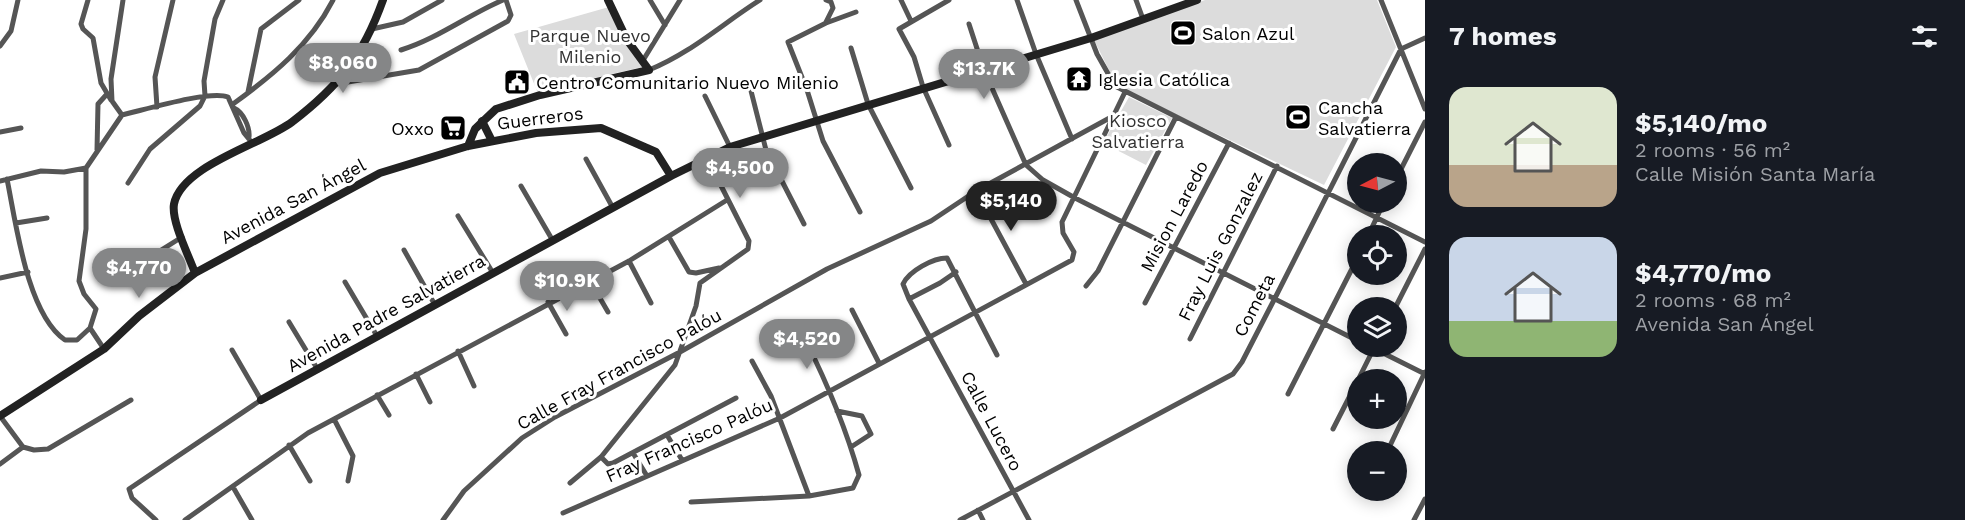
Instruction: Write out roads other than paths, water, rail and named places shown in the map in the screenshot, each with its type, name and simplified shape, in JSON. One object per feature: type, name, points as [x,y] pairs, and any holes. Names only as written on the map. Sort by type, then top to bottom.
[{"type":"main road","points":[[195,273],[175,219],[174,204],[181,190],[210,165],[251,140],[291,123],[334,85],[353,64],[372,29],[383,0]]},
{"type":"main road","points":[[468,146],[475,129],[496,109],[540,95],[649,70],[627,40],[608,0]]},
{"type":"main road","name":"Avenida Padre Salvatierra","points":[[261,400],[318,371],[377,336],[672,176],[730,147],[1090,38],[1197,0]]},
{"type":"main road","points":[[482,121],[492,141]]},
{"type":"main road","name":"Guerreros","points":[[468,146],[578,128],[601,128],[656,152],[672,176]]},
{"type":"main road","name":"Avenida San Ángel","points":[[0,416],[104,349],[139,316],[195,273],[380,173],[468,146]]},
{"type":"street","points":[[0,46],[11,31],[18,0]]},
{"type":"street","points":[[88,0],[81,24],[93,38],[101,83],[122,115]]},
{"type":"street","points":[[112,101],[111,79],[123,0]]},
{"type":"street","points":[[157,107],[155,77],[173,0]]},
{"type":"street","points":[[248,93],[261,29],[299,0]]},
{"type":"street","points":[[233,106],[284,65],[323,21],[333,0]]},
{"type":"street","points":[[372,29],[403,22],[442,0]]},
{"type":"street","points":[[334,85],[388,77],[429,66],[507,21],[511,15],[504,0],[476,11],[417,45],[401,50]]},
{"type":"street","points":[[650,0],[664,25]]},
{"type":"street","points":[[642,62],[680,0]]},
{"type":"street","points":[[649,70],[697,46],[760,0]]},
{"type":"street","points":[[826,0],[831,2],[833,9],[826,22]]},
{"type":"street","points":[[901,0],[911,21]]},
{"type":"street","points":[[949,0],[901,27],[900,32],[914,57],[923,87],[949,145]]},
{"type":"street","points":[[1017,0],[1036,54],[1072,139]]},
{"type":"street","points":[[1076,0],[1090,38],[1115,86],[1425,242]]},
{"type":"street","points":[[1136,0],[1143,19]]},
{"type":"street","points":[[1381,0],[1425,109]]},
{"type":"street","points":[[128,183],[150,148],[200,106],[205,96],[204,81],[220,1]]},
{"type":"street","points":[[856,12],[826,22],[788,42],[807,90],[822,141],[860,212]]},
{"type":"street","points":[[969,24],[984,70],[1026,165],[1043,180],[1174,249],[1347,335]]},
{"type":"street","points":[[1401,48],[1425,38]]},
{"type":"street","points":[[851,48],[868,104],[911,188]]},
{"type":"street","name":"Cometa","points":[[960,520],[1233,374],[1242,362],[1275,298],[1401,48]]},
{"type":"street","points":[[749,83],[772,165],[804,224]]},
{"type":"street","points":[[1075,198],[1125,92]]},
{"type":"street","points":[[97,152],[98,104],[107,94]]},
{"type":"street","points":[[7,179],[28,272],[42,317],[57,335],[71,342],[77,340],[90,328],[96,309],[84,294],[79,281],[86,229],[86,168],[122,115],[205,96],[224,95],[233,106],[244,133],[251,140]]},
{"type":"street","points":[[705,96],[730,147]]},
{"type":"street","name":"Calle Fray Francisco Palóu","points":[[443,520],[464,491],[522,438],[555,417],[680,352],[827,269],[931,221],[976,191],[1115,115]]},
{"type":"street","points":[[1086,286],[1098,271],[1124,223],[1176,117]]},
{"type":"street","points":[[1407,157],[1425,122]]},
{"type":"street","points":[[0,132],[21,128]]},
{"type":"street","name":"Mision Laredo","points":[[1145,303],[1229,143]]},
{"type":"street","points":[[570,483],[601,457],[675,365],[696,306],[700,284],[720,267],[745,252],[749,245],[706,158]]},
{"type":"street","points":[[586,159],[613,208]]},
{"type":"street","name":"Fray Luis Gonzalez","points":[[1190,339],[1277,166]]},
{"type":"street","points":[[0,181],[41,171],[64,172],[86,168]]},
{"type":"street","points":[[521,186],[553,241]]},
{"type":"street","points":[[976,191],[1026,284]]},
{"type":"street","name":"Fray Francisco Palóu","points":[[563,513],[780,418],[1072,260],[1074,252],[1063,233],[1062,222],[1075,198]]},
{"type":"street","points":[[185,520],[289,445],[548,302],[629,261],[727,200]]},
{"type":"street","points":[[1373,225],[1379,213]]},
{"type":"street","points":[[458,216],[494,273]]},
{"type":"street","points":[[16,223],[47,218]]},
{"type":"street","points":[[136,266],[182,237]]},
{"type":"street","points":[[669,237],[689,272],[696,273],[720,267]]},
{"type":"street","points":[[1401,297],[1425,249]]},
{"type":"street","points":[[404,250],[435,305]]},
{"type":"street","name":"Calle Lucero","points":[[956,272],[947,258],[915,271],[903,284],[1029,520]]},
{"type":"street","points":[[629,261],[651,303]]},
{"type":"street","points":[[0,278],[28,272]]},
{"type":"street","points":[[909,299],[940,284],[956,272],[997,355]]},
{"type":"street","points":[[1288,394],[1347,279]]},
{"type":"street","points":[[590,281],[608,312]]},
{"type":"street","points":[[345,282],[377,336]]},
{"type":"street","points":[[548,302],[566,334]]},
{"type":"street","points":[[852,310],[879,363]]},
{"type":"street","points":[[289,322],[318,371]]},
{"type":"street","points":[[90,328],[104,349]]},
{"type":"street","points":[[691,502],[809,496],[853,488],[860,475],[851,447],[830,389],[805,339]]},
{"type":"street","points":[[156,520],[132,498],[129,489],[261,400],[232,350]]},
{"type":"street","points":[[458,351],[474,386]]},
{"type":"street","points":[[1392,357],[1425,373],[1392,441]]},
{"type":"street","points":[[752,361],[780,418],[809,496]]},
{"type":"street","points":[[416,374],[430,402]]},
{"type":"street","points":[[377,395],[389,415]]},
{"type":"street","points":[[601,457],[608,464],[613,463],[736,398]]},
{"type":"street","points":[[0,416],[23,447],[34,450],[48,449],[131,400]]},
{"type":"street","points":[[1333,429],[1347,402]]},
{"type":"street","points":[[837,411],[862,416],[871,434],[851,447]]},
{"type":"street","points":[[334,419],[352,456],[348,481]]},
{"type":"street","points":[[667,435],[682,460]]},
{"type":"street","points":[[289,445],[309,481]]},
{"type":"street","points":[[0,464],[23,447]]},
{"type":"street","points":[[633,453],[647,476]]},
{"type":"street","points":[[233,487],[252,520]]},
{"type":"street","points":[[1414,520],[1425,499]]},
{"type":"street","points":[[978,510],[983,520]]},
{"type":"street","points":[[196,513],[201,520]]},
{"type":"place","name":"Salon Azul","points":[[1183,33]]},
{"type":"place","name":"Iglesia Católica","points":[[1079,79]]},
{"type":"place","name":"Centro Comunitario Nuevo Milenio","points":[[517,82]]},
{"type":"place","name":"Cancha Salvatierra","points":[[1298,117]]},
{"type":"place","name":"Oxxo","points":[[453,128]]},
{"type":"park label","name":"Parque Nuevo Milenio","points":[[590,45]]},
{"type":"park label","name":"Kiosco Salvatierra","points":[[1138,130]]}]
